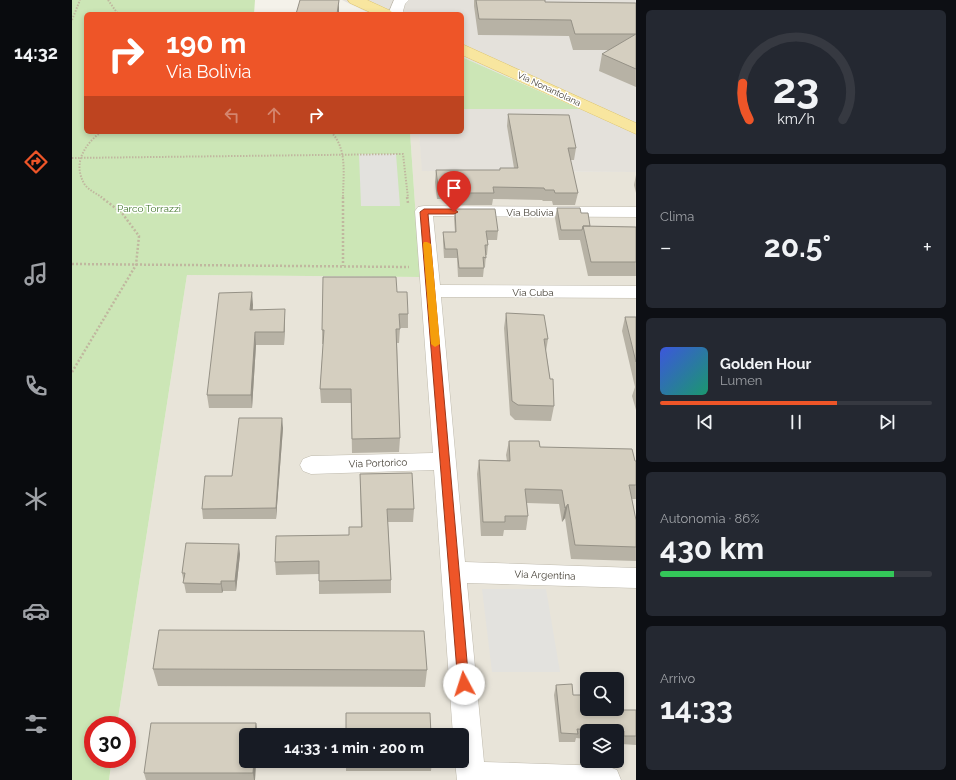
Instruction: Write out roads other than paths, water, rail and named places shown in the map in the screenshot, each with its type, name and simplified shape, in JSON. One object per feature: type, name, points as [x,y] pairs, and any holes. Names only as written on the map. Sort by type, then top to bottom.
[{"type":"main road","points":[[356,0],[382,12]]},
{"type":"main road","name":"Via Nonantolana","points":[[464,50],[636,129]]},
{"type":"street","points":[[398,12],[399,2],[402,0]]},
{"type":"street","name":"Via Bolivia","points":[[431,291],[424,212],[636,212]]},
{"type":"street","points":[[431,291],[471,777],[607,780]]},
{"type":"street","name":"Via Cuba","points":[[431,291],[636,292]]},
{"type":"street","name":"Via Portorico","points":[[312,465],[445,461]]},
{"type":"street","name":"Via Argentina","points":[[454,572],[636,578]]},
{"type":"park label","name":"Parco Torrazzi","points":[[149,208]]}]
